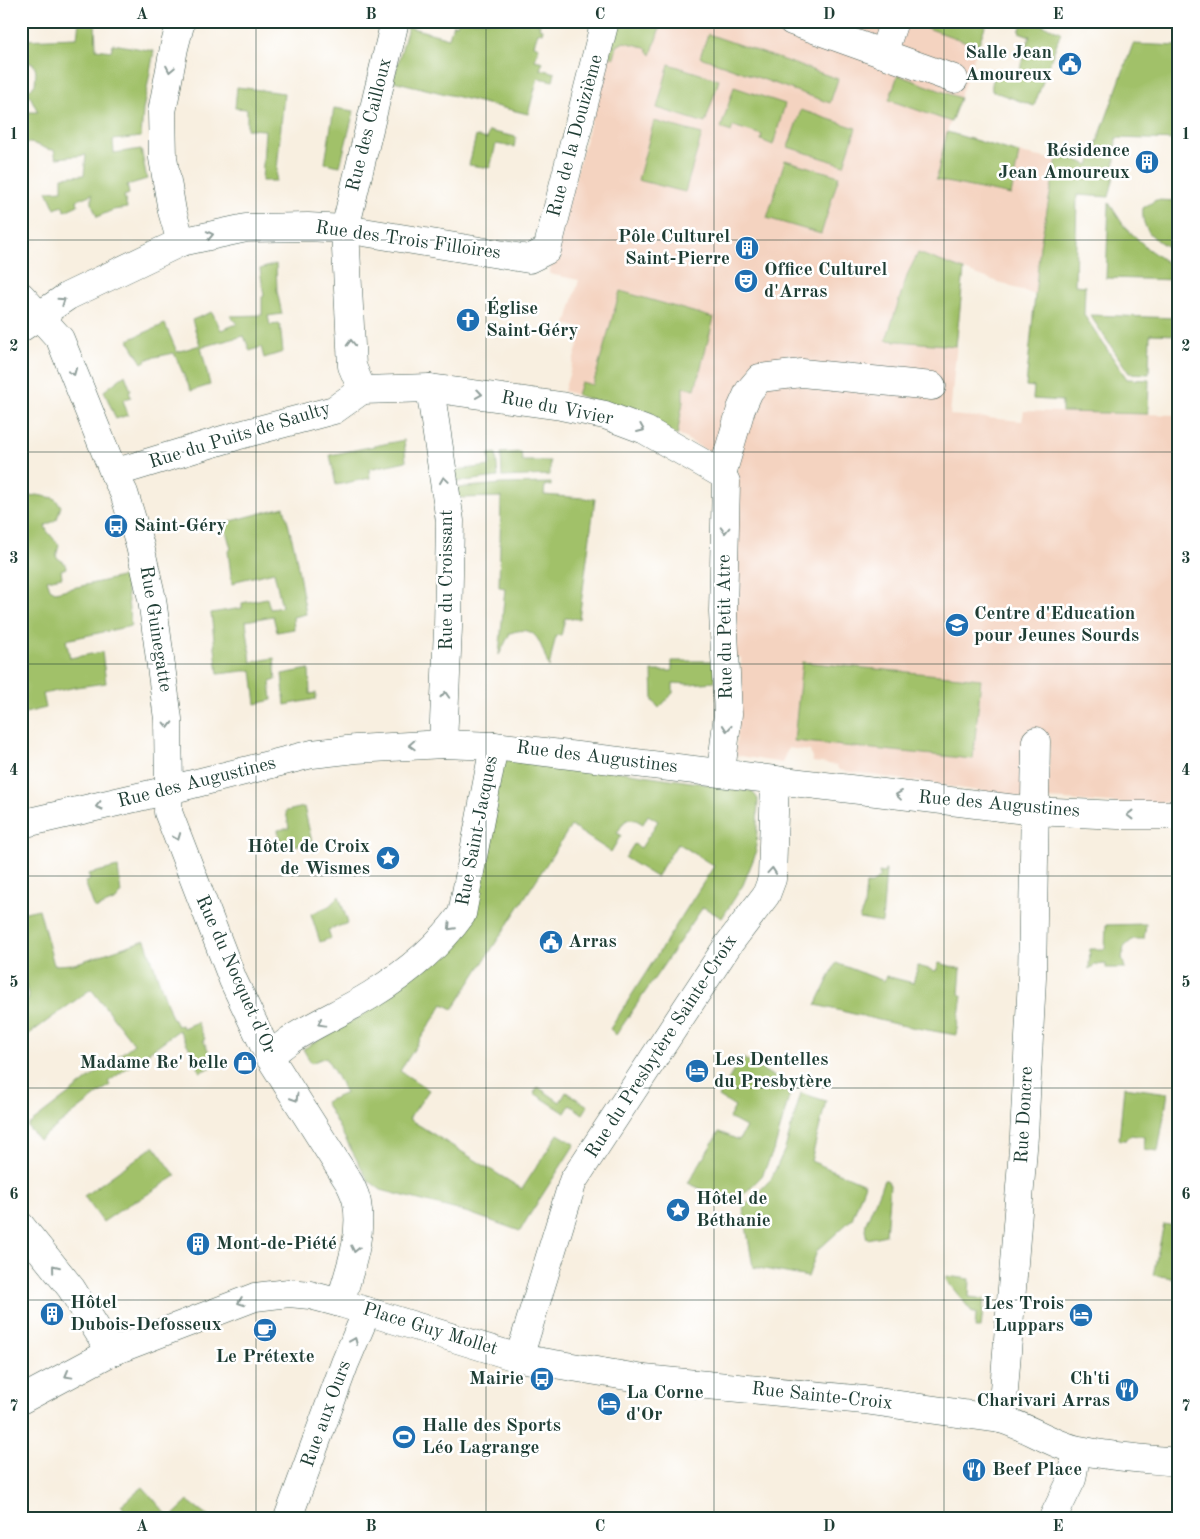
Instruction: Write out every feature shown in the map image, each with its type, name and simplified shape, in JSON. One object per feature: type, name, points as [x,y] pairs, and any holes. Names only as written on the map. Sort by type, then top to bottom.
[{"type":"street","points":[[181,21],[162,112],[162,158],[172,211],[181,242]]},
{"type":"street","name":"Rue des Cailloux","points":[[362,390],[352,366],[345,229],[395,21]]},
{"type":"street","name":"Rue de la Douizième","points":[[547,250],[605,21]]},
{"type":"street","points":[[792,21],[954,79]]},
{"type":"street","points":[[883,54],[894,21]]},
{"type":"street","name":"Rue des Trois Filloires","points":[[30,322],[68,296],[181,242],[246,228],[308,227],[345,229],[529,259],[547,250]]},
{"type":"street","name":"Rue Guinegatte","points":[[21,296],[30,322],[60,339],[114,473],[124,493],[140,546],[152,599],[168,719],[169,790]]},
{"type":"street","name":"Rue du Petit Atre","points":[[721,772],[728,714],[723,612],[724,478],[741,409],[748,391],[760,378],[802,373],[932,386]]},
{"type":"street","name":"Rue du Vivier","points":[[362,390],[430,388],[562,406],[605,415],[645,430],[724,478]]},
{"type":"street","name":"Rue du Croissant","points":[[430,388],[450,521],[443,744]]},
{"type":"street","name":"Rue du Puits de Saulty","points":[[114,473],[236,436],[334,410],[362,390]]},
{"type":"street","name":"Rue Doncre","points":[[1000,1419],[1004,1390],[1024,1136],[1032,978],[1036,741]]},
{"type":"street","name":"Rue des Augustines","points":[[21,824],[169,790],[312,754],[356,749],[443,744],[494,746],[1034,811],[1118,815],[1179,815]]},
{"type":"street","name":"Rue Saint-Jacques","points":[[269,1056],[291,1039],[372,995],[424,956],[462,914],[494,746]]},
{"type":"street","name":"Rue du Presbytère Sainte-Croix","points":[[573,1181],[728,945],[766,895],[772,879],[775,780]]},
{"type":"street","name":"Rue du Nocquet d'Or","points":[[169,790],[168,812],[233,980],[269,1056],[350,1184],[357,1201],[358,1234],[340,1303]]},
{"type":"street","name":"Place Guy Mollet","points":[[519,1358],[573,1181]]},
{"type":"street","points":[[21,1226],[71,1288],[110,1352]]},
{"type":"street","name":"Place Guy Mollet","points":[[21,1400],[110,1352],[255,1297],[289,1293],[310,1294],[367,1310],[519,1358],[644,1379]]},
{"type":"street","name":"Rue aux Ours","points":[[288,1518],[345,1363],[367,1310]]},
{"type":"street","name":"Rue Sainte-Croix","points":[[644,1379],[864,1400],[1000,1419],[1016,1423],[1077,1450],[1179,1462]]},
{"type":"street","points":[[1053,1518],[1072,1478],[1077,1450]]},
{"type":"shaded area","points":[[618,21],[987,21],[947,132],[1019,153],[1057,160],[1040,246],[1035,295],[964,270],[950,415],[1022,421],[1024,411],[1179,415],[1179,802],[1113,803],[1047,799],[1050,737],[1028,736],[1025,798],[839,770],[836,765],[813,762],[810,751],[788,748],[782,763],[735,755],[740,703],[741,658],[734,655],[736,515],[739,457],[715,455],[651,419],[564,391],[583,329],[566,324],[579,280],[549,274]]},
{"type":"green space","points":[[79,21],[95,21],[96,49],[111,51],[113,44],[154,51],[143,110],[141,137],[113,140],[114,153],[141,149],[147,179],[127,185],[129,194],[124,196],[127,208],[113,210],[97,217],[92,204],[92,194],[77,200],[78,205],[65,211],[62,206],[55,209],[47,191],[62,190],[62,177],[84,175],[86,155],[56,158],[54,150],[26,143],[25,138],[21,139],[21,112],[38,112],[30,96],[27,95],[27,91],[35,85],[36,71],[33,63],[21,62],[21,40],[77,38]]},
{"type":"green space","points":[[458,21],[536,21],[536,23],[540,24],[539,28],[543,29],[542,33],[538,32],[534,45],[539,47],[535,60],[543,62],[540,69],[555,73],[553,81],[538,78],[528,114],[393,81],[408,27],[449,38],[453,24],[457,25]]},
{"type":"green space","points":[[618,21],[662,21],[651,55],[645,47],[624,42],[617,46],[614,58],[609,56]]},
{"type":"green space","points":[[917,21],[987,21],[978,46],[916,24]]},
{"type":"green space","points":[[1023,21],[1031,21],[1061,32],[1034,106],[992,91],[993,81],[999,74],[1017,80],[1030,36],[1019,32]]},
{"type":"green space","points":[[708,34],[838,79],[830,103],[700,57]]},
{"type":"green space","points":[[1133,44],[1179,46],[1179,140],[1116,138],[1114,176],[1109,197],[1077,195],[1075,285],[1085,286],[1084,315],[1127,379],[1149,380],[1148,414],[1062,412],[1062,401],[1033,399],[1034,387],[1026,386],[1040,246],[1058,153],[1089,165]]},
{"type":"green space","points":[[669,64],[719,80],[705,123],[657,108]]},
{"type":"green space","points":[[898,75],[960,98],[951,122],[889,100]]},
{"type":"green space","points":[[237,87],[284,93],[276,181],[262,181],[265,130],[247,129],[247,109],[235,108]]},
{"type":"green space","points":[[734,87],[785,104],[773,145],[761,140],[762,135],[733,126],[731,132],[721,128]]},
{"type":"green space","points":[[334,108],[354,111],[340,166],[325,163]]},
{"type":"green space","points":[[801,110],[856,128],[844,165],[788,147]]},
{"type":"green space","points":[[654,121],[702,134],[685,192],[638,180]]},
{"type":"green space","points":[[489,131],[516,137],[514,147],[496,144],[490,168],[469,165],[476,136],[487,139]]},
{"type":"green space","points":[[947,132],[1019,153],[1011,195],[936,180]]},
{"type":"green space","points":[[785,160],[839,176],[821,234],[767,218]]},
{"type":"green space","points":[[1156,200],[1179,201],[1179,252],[1158,241],[1148,231],[1143,217],[1143,208]]},
{"type":"green space","points":[[1109,203],[1124,226],[1148,249],[1179,271],[1179,280],[1106,278]]},
{"type":"green space","points":[[918,253],[964,270],[956,346],[886,340],[908,273]]},
{"type":"green space","points":[[276,264],[277,291],[282,314],[268,316],[270,325],[280,324],[283,352],[264,358],[261,347],[250,351],[244,336],[201,347],[210,385],[191,391],[174,353],[150,358],[142,363],[128,340],[165,324],[177,352],[200,345],[192,320],[212,312],[221,330],[237,324],[230,316],[262,315],[262,297],[264,296],[260,269]]},
{"type":"green space","points":[[620,291],[714,318],[695,389],[683,387],[683,402],[677,436],[651,419],[577,395],[581,382],[593,385]]},
{"type":"green space","points":[[1090,315],[1179,318],[1179,335],[1150,334],[1149,374],[1129,373]]},
{"type":"green space","points":[[125,375],[131,391],[129,392],[131,397],[123,400],[128,415],[116,419],[104,391]]},
{"type":"green space","points":[[404,440],[406,461],[369,469],[370,478],[336,485],[330,455]]},
{"type":"green space","points":[[521,452],[522,461],[550,461],[550,475],[502,477],[501,453]]},
{"type":"green space","points":[[496,453],[498,477],[456,482],[455,470],[490,466],[489,454]]},
{"type":"green space","points":[[551,483],[551,486],[545,485],[544,495],[595,499],[579,619],[565,618],[561,636],[556,635],[549,667],[537,638],[527,631],[510,633],[499,655],[505,588],[499,587],[501,497],[458,498],[457,488],[501,484]]},
{"type":"green space","points":[[37,495],[54,498],[61,506],[57,519],[45,526],[59,545],[56,557],[65,563],[66,568],[61,570],[62,577],[47,580],[50,589],[55,592],[125,576],[131,626],[66,640],[70,658],[102,652],[106,683],[43,694],[46,708],[21,714],[21,497]]},
{"type":"green space","points":[[284,507],[295,551],[306,614],[293,617],[294,629],[277,632],[273,616],[246,621],[251,662],[274,658],[276,680],[270,682],[272,700],[256,704],[252,670],[218,674],[211,613],[242,608],[242,603],[267,598],[270,609],[282,607],[274,572],[236,581],[236,583],[232,584],[228,551],[231,549],[224,523]]},
{"type":"green space","points":[[672,661],[714,661],[715,682],[673,683],[673,693],[659,708],[653,701],[652,671],[672,671]]},
{"type":"green space","points":[[802,662],[981,679],[973,759],[794,741]]},
{"type":"green space","points":[[309,669],[310,694],[316,693],[316,699],[285,705],[282,674]]},
{"type":"green space","points":[[508,755],[752,791],[758,799],[756,853],[743,885],[722,918],[703,907],[616,1035],[610,1029],[714,866],[678,843],[656,877],[625,858],[634,844],[641,848],[658,821],[648,815],[643,824],[629,819],[624,822],[617,833],[621,835],[611,852],[571,826],[453,1009],[443,1004],[400,1071],[429,1090],[409,1119],[522,1189],[558,1134],[575,1144],[520,1231],[469,1213],[381,1190],[368,1180],[325,1102],[346,1093],[326,1057],[311,1063],[303,1049],[364,1014],[469,923],[499,764]]},
{"type":"green space","points":[[304,807],[312,842],[290,847],[289,843],[281,844],[278,830],[289,828],[286,811]]},
{"type":"green space","points":[[118,867],[121,894],[116,900],[95,909],[85,882],[90,880],[88,874]]},
{"type":"green space","points":[[885,870],[882,923],[859,919],[864,907],[866,884],[872,884],[880,876],[879,872],[884,873]]},
{"type":"green space","points":[[339,896],[348,923],[328,930],[331,938],[320,942],[311,914],[329,906]]},
{"type":"green space","points":[[39,909],[54,965],[74,964],[145,940],[171,1015],[177,1026],[181,1025],[183,1028],[197,1022],[205,1039],[203,1040],[216,1065],[200,1072],[195,1058],[179,1030],[108,1082],[110,1085],[39,1140],[27,1126],[134,1044],[91,989],[21,1040],[21,1005],[29,999],[21,965],[21,913]]},
{"type":"green space","points":[[1146,924],[1144,939],[1133,939],[1124,947],[1122,958],[1125,968],[1106,968],[1106,964],[1095,965],[1089,969],[1090,949],[1105,949],[1106,925]]},
{"type":"green space","points":[[836,963],[884,981],[886,976],[913,983],[918,966],[936,971],[939,963],[961,969],[959,994],[962,996],[956,1035],[900,1025],[816,1005]]},
{"type":"green space","points":[[741,1057],[792,1086],[775,1147],[762,1176],[734,1204],[688,1183],[719,1132],[739,1140],[746,1127],[729,1118],[735,1107],[719,1097]]},
{"type":"green space","points":[[538,1087],[560,1102],[566,1092],[588,1106],[583,1114],[570,1105],[565,1113],[534,1093]]},
{"type":"green space","points":[[1124,1087],[1168,1093],[1158,1151],[1144,1149],[1145,1137],[1131,1135],[1126,1140],[1119,1140]]},
{"type":"green space","points":[[801,1093],[826,1101],[811,1161],[865,1184],[852,1219],[817,1251],[808,1277],[753,1267],[743,1208],[771,1179],[785,1149]]},
{"type":"green space","points":[[154,1146],[176,1176],[137,1201],[135,1200],[103,1222],[84,1196]]},
{"type":"green space","points":[[884,1180],[887,1180],[890,1185],[886,1235],[867,1239],[866,1223]]},
{"type":"green space","points":[[1164,1224],[1179,1227],[1179,1245],[1173,1278],[1153,1275]]},
{"type":"green space","points":[[946,1276],[970,1279],[969,1297],[984,1299],[981,1328],[975,1328],[976,1313],[973,1313],[946,1280]]},
{"type":"green space","points":[[143,1487],[170,1518],[130,1518],[121,1505]]},
{"type":"green space","points":[[188,1501],[211,1518],[170,1518]]},
{"type":"place","name":"Salle Jean Amoureux","points":[[1070,64]]},
{"type":"place","name":"Résidence Jean Amoureux","points":[[1147,162]]},
{"type":"place","name":"Pôle Culturel Saint-Pierre","points":[[747,248]]},
{"type":"place","name":"Office Culturel d'Arras","points":[[746,281]]},
{"type":"place","name":"Église Saint-Géry","points":[[468,320]]},
{"type":"place","name":"Saint-Géry","points":[[116,526]]},
{"type":"place","name":"Centre d'Education pour Jeunes Sourds","points":[[957,625]]},
{"type":"place","name":"Hôtel de Croix de Wismes","points":[[388,858]]},
{"type":"place","name":"Arras","points":[[551,942]]},
{"type":"place","name":"Madame Re' belle","points":[[245,1063]]},
{"type":"place","name":"Les Dentelles du Presbytère","points":[[697,1071]]},
{"type":"place","name":"Hôtel de Béthanie","points":[[678,1210]]},
{"type":"place","name":"Mont-de-Piété","points":[[198,1244]]},
{"type":"place","name":"Hôtel Dubois-Defosseux","points":[[52,1314]]},
{"type":"place","name":"Les Trois Luppars","points":[[1081,1315]]},
{"type":"place","name":"Le Prétexte","points":[[265,1330]]},
{"type":"place","name":"Mairie","points":[[542,1379]]},
{"type":"place","name":"Ch'ti Charivari Arras","points":[[1127,1390]]},
{"type":"place","name":"La Corne d'Or","points":[[609,1404]]},
{"type":"place","name":"Halle des Sports Léo Lagrange","points":[[404,1437]]},
{"type":"place","name":"Beef Place","points":[[974,1470]]}]
